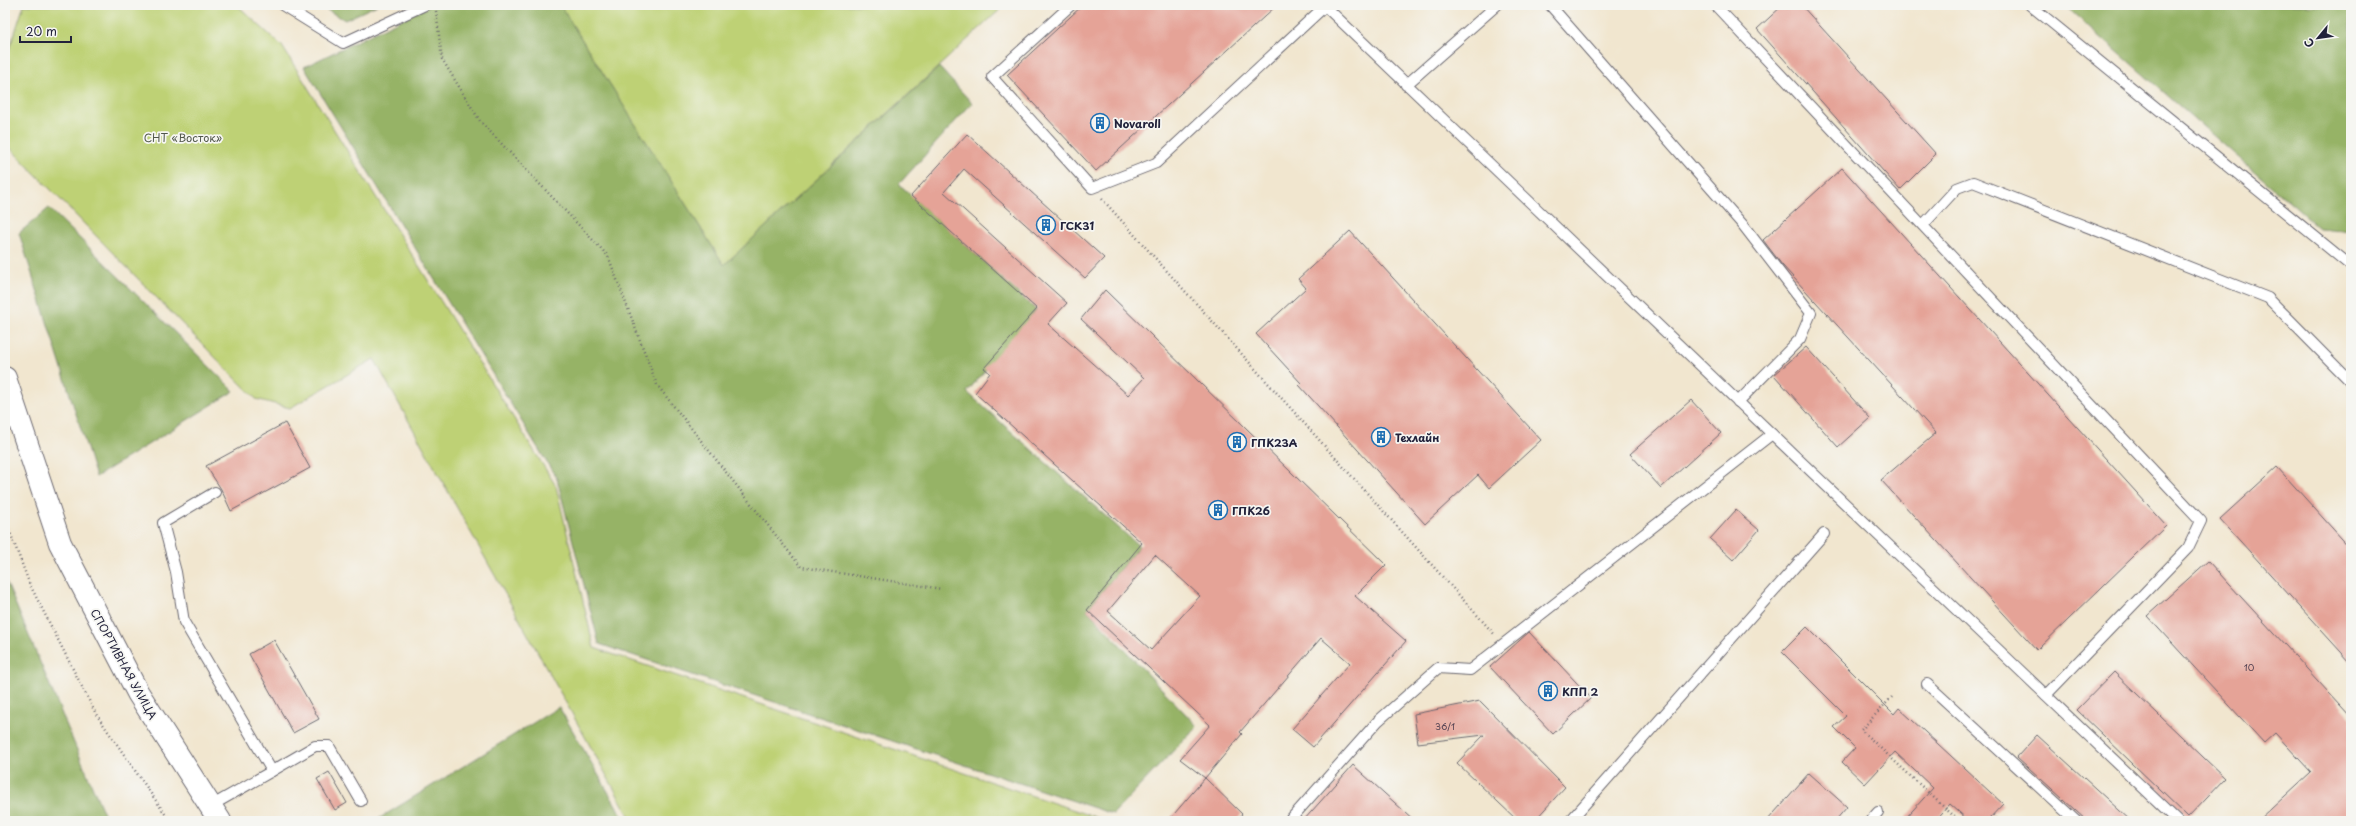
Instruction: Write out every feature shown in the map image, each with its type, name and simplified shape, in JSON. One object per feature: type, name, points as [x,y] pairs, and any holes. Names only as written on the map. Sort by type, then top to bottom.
[{"type":"street","name":"СПОРТИВНАЯ УЛИЦА","points":[[5,378],[60,543],[138,693],[215,814]]},
{"type":"lane","points":[[282,5],[342,43],[425,5]]},
{"type":"lane","points":[[1071,5],[992,77],[1092,188],[1156,163],[1325,6],[2178,821]]},
{"type":"lane","points":[[1406,85],[1487,12],[1497,5]]},
{"type":"lane","points":[[1550,5],[1743,224],[1811,313],[1800,339],[1738,402]]},
{"type":"lane","points":[[1716,5],[2202,521],[2188,548],[2046,695]]},
{"type":"lane","points":[[2030,5],[2351,266]]},
{"type":"lane","points":[[1923,226],[1957,188],[1973,182],[2268,298],[2351,382]]},
{"type":"lane","points":[[1289,821],[1378,721],[1438,668],[1470,670],[1772,434]]},
{"type":"lane","points":[[215,492],[163,523],[176,572],[184,622],[272,771]]},
{"type":"lane","points":[[1570,821],[1824,534]]},
{"type":"lane","points":[[1927,684],[2076,821]]},
{"type":"lane","points":[[215,814],[272,771],[315,746],[329,746],[361,801]]},
{"type":"lane","points":[[1870,821],[1878,812]]},
{"type":"path","points":[[435,5],[442,59],[480,120],[608,256],[657,385],[801,567],[942,589]]},
{"type":"path","points":[[1092,188],[1503,644]]},
{"type":"path","points":[[5,519],[30,585],[96,714],[170,821]]},
{"type":"path","points":[[1892,698],[1861,730],[1958,821]]},
{"type":"path","points":[[1993,815],[1999,821]]},
{"type":"green space","name":"СНТ «Восток»","points":[[24,5],[237,5],[282,46],[556,486],[594,648],[1107,821],[632,821],[374,359],[290,408],[256,399],[5,143],[5,62]]},
{"type":"green space","points":[[318,5],[377,5],[345,20]]},
{"type":"green space","points":[[431,5],[560,5],[724,265],[939,67],[972,103],[899,184],[1036,310],[967,392],[1139,546],[1087,610],[1197,726],[1113,814],[599,644],[557,479],[304,67]]},
{"type":"green space","points":[[560,5],[1005,5],[724,265]]},
{"type":"green space","points":[[2064,5],[2351,5],[2351,231],[2319,228]]},
{"type":"green space","points":[[49,208],[234,391],[96,477],[19,233]]},
{"type":"green space","points":[[5,579],[107,821],[5,821]]},
{"type":"green space","points":[[559,707],[625,821],[375,821]]},
{"type":"building","name":"Novaroll","points":[[1083,5],[1277,5],[1096,171],[1007,75]]},
{"type":"building","points":[[1783,5],[1801,5],[1936,154],[1900,190],[1757,29]]},
{"type":"building","points":[[967,134],[1104,258],[1085,278],[964,169],[944,192],[1067,303],[1048,324],[1128,395],[1144,378],[1081,319],[1105,290],[1386,565],[1355,596],[1406,641],[1313,747],[1292,729],[1350,663],[1321,638],[1240,732],[1242,734],[1205,778],[1180,759],[1210,725],[1087,610],[1142,543],[975,393],[990,373],[984,368],[1037,309],[911,196]],"holes":[[[1155,555],[1200,596],[1151,650],[1108,611]]]},
{"type":"building","points":[[1842,168],[2166,525],[2037,650],[1881,480],[1936,433],[1782,265],[1763,240]]},
{"type":"building","points":[[1350,231],[1541,440],[1489,488],[1478,475],[1425,524],[1299,385],[1301,383],[1256,334],[1306,288],[1298,279]]},
{"type":"building","points":[[1806,347],[1870,418],[1838,447],[1774,375]]},
{"type":"building","points":[[1691,400],[1721,433],[1661,488],[1630,454]]},
{"type":"building","points":[[285,423],[310,468],[231,511],[221,489],[206,466]]},
{"type":"building","points":[[2277,467],[2351,549],[2351,663],[2220,519]]},
{"type":"building","points":[[1736,510],[1759,530],[1733,560],[1710,539]]},
{"type":"building","points":[[2208,561],[2351,717],[2351,821],[2258,821],[2311,772],[2275,733],[2264,743],[2147,616]]},
{"type":"building","points":[[1807,627],[1894,714],[1899,708],[2003,804],[1987,821],[1969,821],[1950,804],[1935,821],[1903,821],[1933,788],[1895,752],[1865,784],[1842,762],[1855,748],[1834,727],[1846,716],[1782,652]]},
{"type":"building","name":"КПП 2","points":[[1529,632],[1591,698],[1553,734],[1490,667]]},
{"type":"building","points":[[274,640],[319,719],[293,733],[249,654]]},
{"type":"building","points":[[2114,672],[2225,778],[2188,817],[2077,710]]},
{"type":"building","points":[[1480,701],[1565,787],[1534,821],[1518,821],[1457,763],[1484,735],[1418,743],[1414,714]]},
{"type":"building","points":[[2037,735],[2131,821],[2087,821],[2017,757]]},
{"type":"building","points":[[1353,765],[1415,821],[1303,821]]},
{"type":"building","points":[[329,772],[347,803],[335,810],[317,779]]},
{"type":"building","points":[[1809,773],[1847,807],[1835,821],[1767,821]]},
{"type":"building","points":[[1205,778],[1242,814],[1236,821],[1168,821]]},
{"type":"place","name":"Novaroll","points":[[1100,123]]},
{"type":"place","name":"ГСК31","points":[[1046,225]]},
{"type":"place","name":"Техлайн","points":[[1381,437]]},
{"type":"place","name":"ГПК23А","points":[[1237,442]]},
{"type":"place","name":"ГПК26","points":[[1218,510]]},
{"type":"place","name":"КПП 2","points":[[1548,691]]}]
